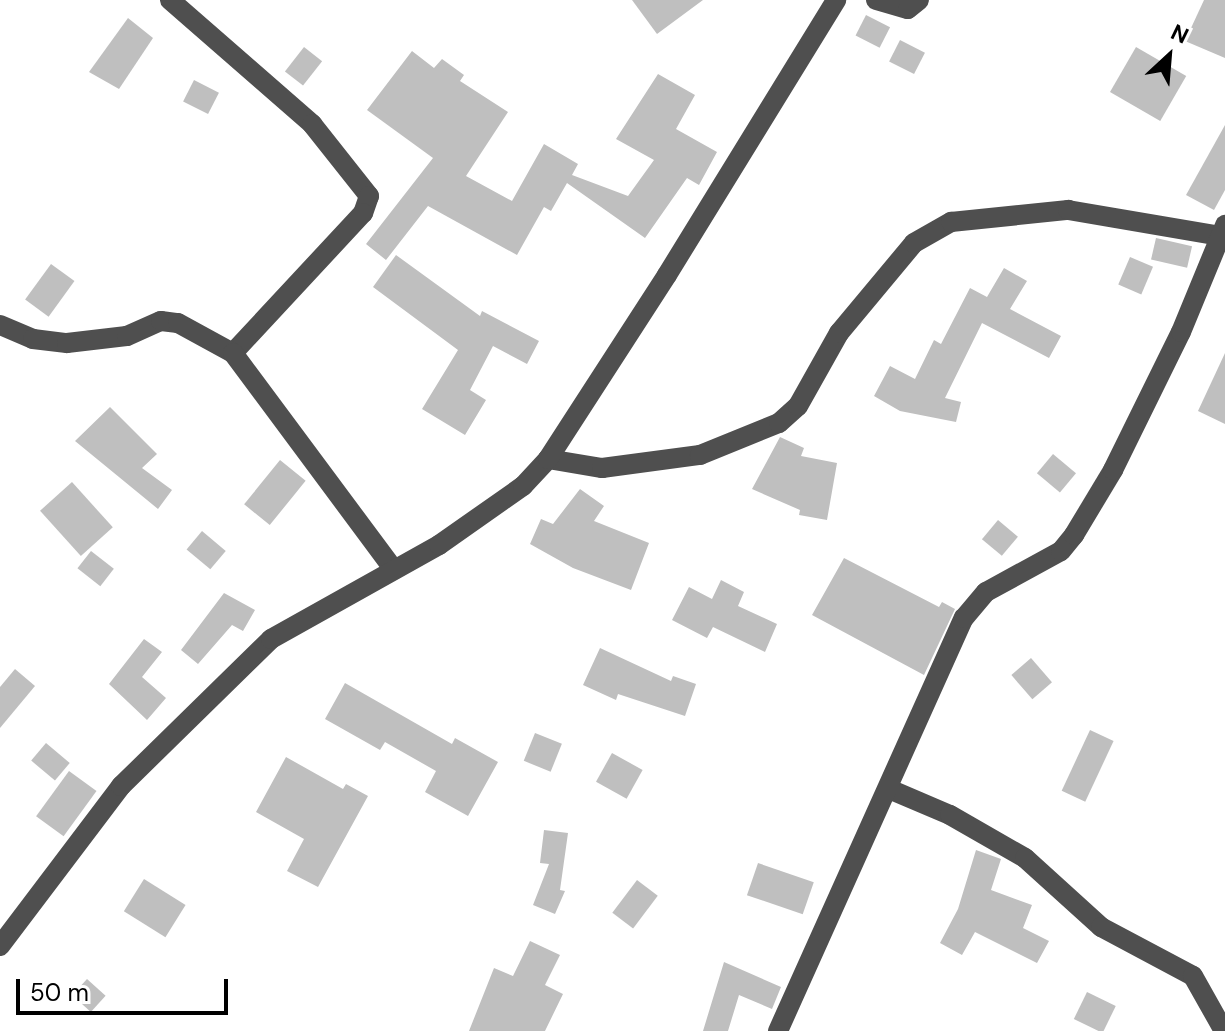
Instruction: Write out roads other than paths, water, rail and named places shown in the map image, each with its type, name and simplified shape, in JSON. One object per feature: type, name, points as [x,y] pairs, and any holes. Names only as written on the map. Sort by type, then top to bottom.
[{"type":"street","points":[[170,0],[312,124],[369,196],[363,213],[233,353]]},
{"type":"street","points":[[0,946],[121,786],[201,703],[271,639],[394,570],[523,486],[548,459],[836,0]]},
{"type":"street","points":[[876,0],[908,9],[919,0]]},
{"type":"street","points":[[548,459],[602,468],[700,455],[779,423],[798,406],[839,333],[914,243],[951,222],[1068,210],[1223,230],[1181,332],[1113,470],[1061,551],[986,592],[964,618],[778,1031]]},
{"type":"street","points":[[0,325],[33,339],[67,343],[127,336],[161,321],[178,323],[233,353],[394,570]]},
{"type":"street","points":[[889,789],[950,815],[1025,858],[1101,927],[1193,976],[1224,1031]]}]
